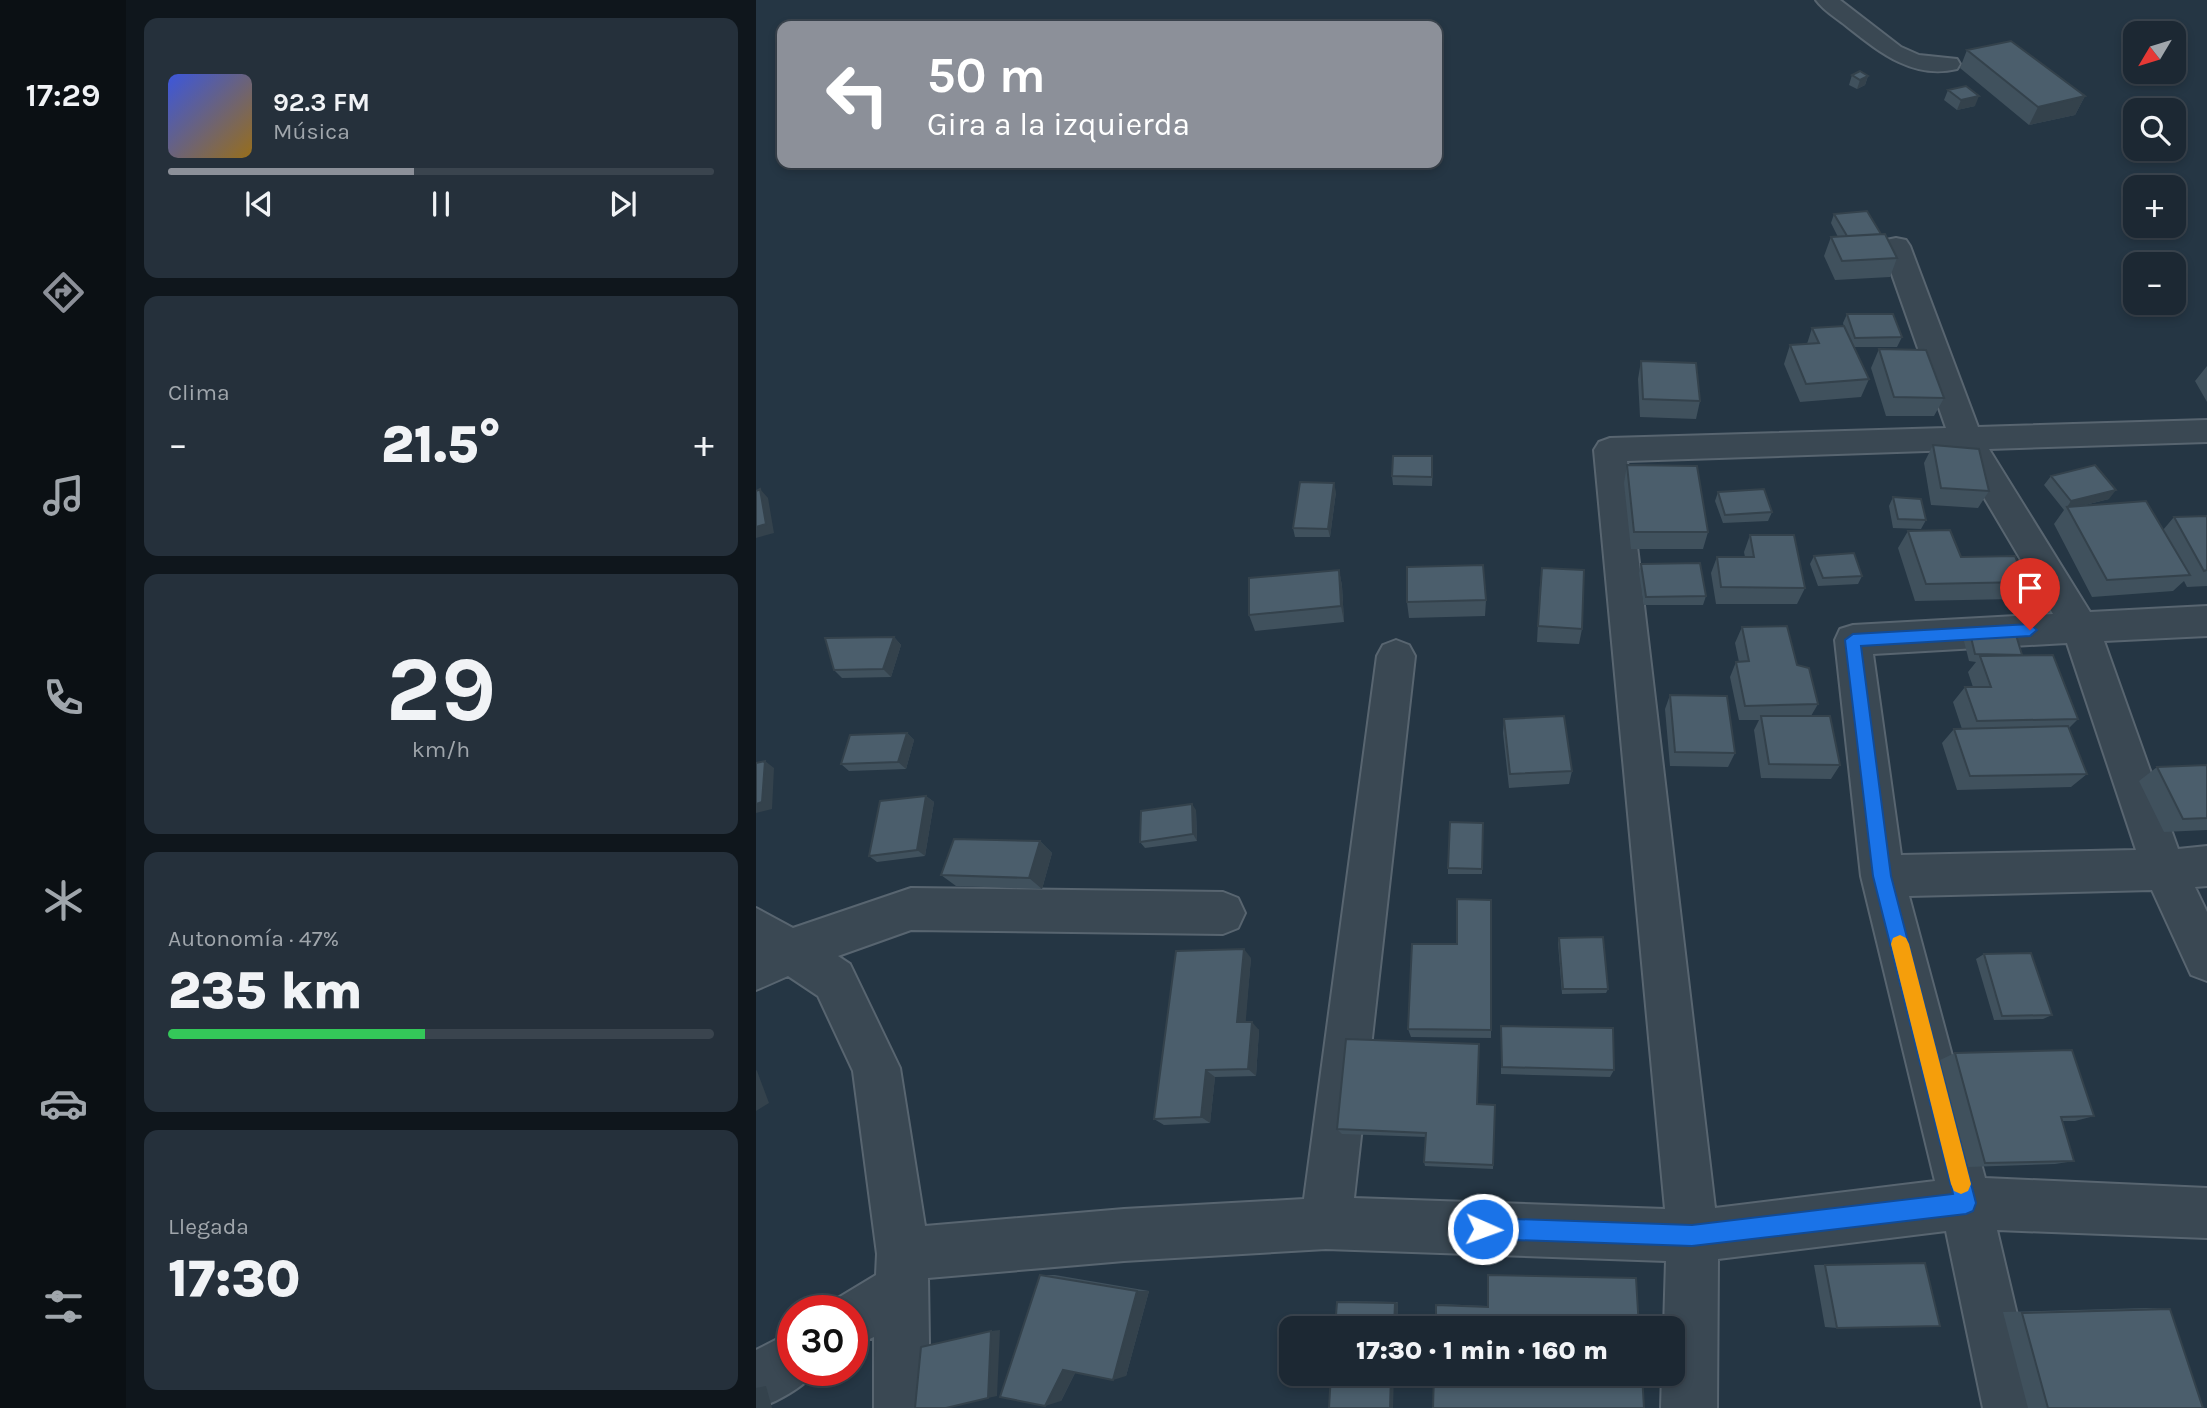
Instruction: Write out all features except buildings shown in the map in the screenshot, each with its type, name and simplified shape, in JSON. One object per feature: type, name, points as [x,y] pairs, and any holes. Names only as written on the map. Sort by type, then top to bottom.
[{"type":"street","points":[[1828,0],[1893,52],[1915,62],[1949,64]]},
{"type":"street","points":[[1896,246],[1967,440],[2080,627],[2164,870],[2207,959]]},
{"type":"street","points":[[1689,1408],[1692,1236],[1610,450],[2204,436]]},
{"type":"street","points":[[2011,1408],[1966,1203],[1882,876],[1853,640],[2207,621]]},
{"type":"street","points":[[1326,1223],[1396,656]]},
{"type":"street","points":[[1882,876],[2164,870],[2207,866]]},
{"type":"street","points":[[767,950],[911,909],[1223,913]]},
{"type":"street","points":[[767,950],[834,980],[876,1068],[902,1271],[902,1408]]},
{"type":"street","points":[[868,1304],[902,1271],[1124,1235],[1326,1223],[1692,1236],[1966,1203],[2207,1213]]},
{"type":"street","points":[[756,1382],[777,1368]]},
{"type":"slow traffic","points":[[1900,944],[1961,1184]]},
{"type":"route","points":[[1483,1229],[1692,1236],[1966,1203],[1882,876],[1853,640],[2030,630]]}]
